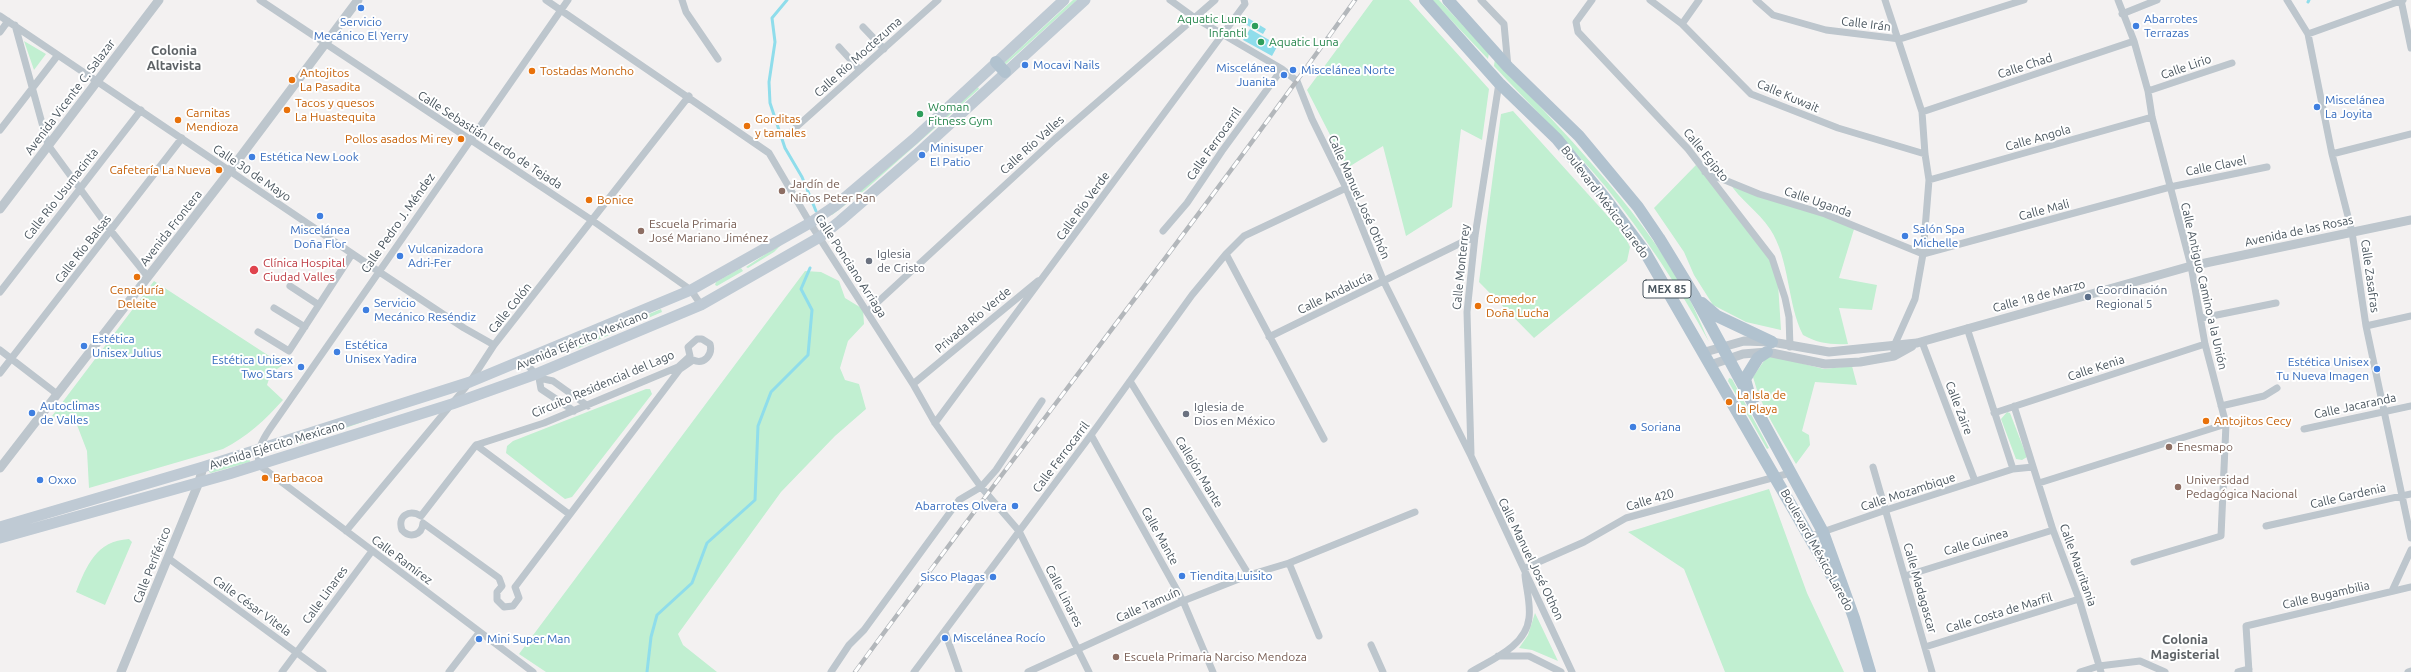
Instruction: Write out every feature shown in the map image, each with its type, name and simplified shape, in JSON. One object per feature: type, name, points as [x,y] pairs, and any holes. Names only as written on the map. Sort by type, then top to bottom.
[{"type":"main road","name":"Avenida Ejército Mexicano","points":[[0,527],[203,467],[470,382],[524,361],[691,290],[810,223],[861,185],[1064,0]]},
{"type":"main road","name":"Avenida Ejército Mexicano","points":[[0,538],[259,464],[537,376],[701,305],[820,237],[916,156],[1005,72],[1086,0]]},
{"type":"main road","name":"Boulevard México-Laredo","points":[[1425,0],[1499,83],[1557,140],[1605,198],[1645,252],[1705,352],[1710,365],[1811,536],[1854,618]]},
{"type":"main road","name":"Boulevard México-Laredo","points":[[1448,0],[1508,67],[1579,136],[1638,208],[1695,297],[1823,532],[1854,618]]},
{"type":"main road","points":[[996,62],[1005,72]]},
{"type":"main road","points":[[1695,297],[1717,316],[1769,347],[1758,358],[1745,379],[1749,395]]},
{"type":"main road","name":"MEX 85","points":[[1854,618],[1870,672]]},
{"type":"street","name":"Avenida Vicente C. Salazar","points":[[0,209],[159,0]]},
{"type":"street","name":"Calle Sebastián Lerdo de Tejada","points":[[260,0],[593,221],[691,290],[701,305]]},
{"type":"street","name":"Avenida Frontera","points":[[0,468],[229,172],[358,0]]},
{"type":"street","name":"Calle Ponciano Arriaga","points":[[546,0],[689,96],[769,153],[810,223],[868,311],[935,423],[981,487],[1019,531]]},
{"type":"street","name":"Calle Pedro J. Méndez","points":[[259,464],[259,449],[272,426],[378,271],[568,0]]},
{"type":"street","points":[[682,0],[686,12],[718,59]]},
{"type":"street","name":"Calle Río Moctezuma","points":[[793,130],[938,0]]},
{"type":"street","name":"Calle Manuel José Othón","points":[[1170,0],[1195,18],[1282,69],[1297,81],[1312,119],[1346,188],[1384,282],[1471,456]]},
{"type":"street","name":"Calle Río Valles","points":[[868,311],[1055,139],[1214,0]]},
{"type":"street","name":"Calle Río Verde","points":[[935,423],[1245,4],[1244,0]]},
{"type":"street","points":[[1481,0],[1504,24],[1508,67]]},
{"type":"street","name":"Calle Egipto","points":[[1592,0],[1576,22],[1578,32],[1651,108],[1705,172],[1772,258],[1785,298],[1789,317],[1790,347]]},
{"type":"street","name":"Calle Kuwait","points":[[1650,0],[1682,24],[1751,94],[1838,128],[1925,154]]},
{"type":"street","points":[[1682,24],[1699,0]]},
{"type":"street","name":"Calle Irán","points":[[1756,0],[1773,14],[1826,30],[1900,39],[2024,0]]},
{"type":"street","points":[[1885,0],[1900,39],[1922,112],[1925,154],[1929,180],[1923,254],[1915,299],[1894,346],[1894,356]]},
{"type":"street","name":"Calle Antiguo Camino a la Unión","points":[[2118,0],[2122,14],[2134,41],[2148,91],[2152,117],[2191,266],[2202,318],[2205,344],[2226,424],[2221,536],[2134,562]]},
{"type":"street","points":[[2122,14],[2157,0]]},
{"type":"street","name":"Calle Zasafras","points":[[2287,0],[2308,34],[2332,154],[2352,232],[2366,326],[2411,538]]},
{"type":"street","points":[[2308,34],[2402,0],[2411,48]]},
{"type":"street","name":"Calle 30 de Mayo","points":[[0,16],[352,254],[464,328],[494,345]]},
{"type":"street","points":[[0,32],[12,23],[48,145],[111,231],[148,277]]},
{"type":"street","points":[[863,27],[884,49]]},
{"type":"street","name":"Calle Chad","points":[[1922,112],[2134,41]]},
{"type":"street","points":[[839,47],[860,70]]},
{"type":"street","points":[[0,130],[58,55]]},
{"type":"street","name":"Calle Lirio","points":[[2148,91],[2232,63]]},
{"type":"street","name":"Calle Ferrocarril","points":[[1163,231],[1187,203],[1222,150],[1282,69]]},
{"type":"street","name":"Calle Monterrey","points":[[1471,456],[1467,312],[1475,236],[1499,83]]},
{"type":"street","name":"Calle Colón","points":[[346,531],[470,382],[494,345],[593,221],[689,96]]},
{"type":"street","name":"Calle Río Usumacinta","points":[[0,292],[79,188],[141,110]]},
{"type":"street","name":"Calle Angola","points":[[1929,180],[2152,117]]},
{"type":"street","points":[[2332,154],[2411,134]]},
{"type":"street","name":"Calle Río Balsas","points":[[0,373],[182,138]]},
{"type":"street","name":"Calle Clavel","points":[[2170,187],[2267,167]]},
{"type":"street","name":"Calle Uganda","points":[[1705,172],[1759,194],[1825,214],[1923,254]]},
{"type":"street","name":"Calle Mali","points":[[1923,254],[2170,187]]},
{"type":"street","name":"Calle Ferrocarril","points":[[914,672],[1091,435],[1192,295],[1226,254],[1244,236],[1346,188]]},
{"type":"street","name":"Avenida de las Rosas","points":[[2191,266],[2411,220]]},
{"type":"street","name":"Calle Andalucía","points":[[1269,338],[1475,236]]},
{"type":"street","points":[[258,332],[289,351],[352,254]]},
{"type":"street","points":[[1226,254],[1269,338],[1324,439]]},
{"type":"street","name":"Calle 18 de Marzo","points":[[1705,352],[1744,341],[1825,364],[1860,362],[1894,356],[1920,343],[1968,328],[2191,266]]},
{"type":"street","name":"Privada Río Verde","points":[[913,384],[1047,273]]},
{"type":"street","points":[[290,286],[319,305]]},
{"type":"street","points":[[2202,318],[2276,302]]},
{"type":"street","points":[[274,308],[305,327]]},
{"type":"street","points":[[2366,326],[2411,316]]},
{"type":"street","points":[[1968,328],[2013,470],[2033,467]]},
{"type":"street","name":"Circuito Residencial del Lago","points":[[697,339],[702,339],[710,344],[710,354],[708,358],[701,362],[693,360],[680,369],[569,514],[516,587],[519,598],[517,602],[509,607],[500,604],[497,600],[497,592],[502,586],[499,578],[423,523],[421,531],[416,535],[405,534],[400,526],[403,517],[407,513],[415,512],[421,516],[476,445],[588,406],[678,367],[690,356],[688,347],[697,339]]},
{"type":"street","name":"Calle 18 de Marzo","points":[[1710,365],[1728,358],[1769,347],[1790,347],[1829,352],[1920,343]]},
{"type":"street","name":"Calle Zaire","points":[[1920,343],[1975,482]]},
{"type":"street","name":"Calle Kenia","points":[[1994,413],[2205,344]]},
{"type":"street","points":[[0,350],[57,394]]},
{"type":"street","points":[[524,361],[537,376],[541,389],[574,411]]},
{"type":"street","points":[[537,376],[552,381],[588,406]]},
{"type":"street","name":"Callejón Mante","points":[[1130,381],[1249,575]]},
{"type":"street","points":[[2221,406],[2264,396],[2277,388]]},
{"type":"street","points":[[831,672],[849,645],[864,630],[959,500],[981,487],[1000,464],[1042,401]]},
{"type":"street","name":"Calle Mauritania","points":[[2014,406],[2053,530],[2079,599],[2100,669]]},
{"type":"street","name":"Calle Jacaranda","points":[[2304,429],[2384,410],[2411,406]]},
{"type":"street","points":[[2039,483],[2226,424]]},
{"type":"street","name":"Calle Mante","points":[[1091,435],[1183,601],[1213,672]]},
{"type":"street","points":[[476,445],[569,514]]},
{"type":"street","name":"Calle Manuel José Othon","points":[[1471,456],[1480,480],[1525,568],[1572,672]]},
{"type":"street","name":"Calle Ramírez","points":[[259,464],[479,633],[533,672]]},
{"type":"street","name":"Calle Periférico","points":[[121,672],[199,482],[203,467]]},
{"type":"street","name":"Calle Madagascar","points":[[1873,467],[1932,672]]},
{"type":"street","name":"Calle Mozambique","points":[[1811,536],[1886,510],[2013,470]]},
{"type":"street","name":"Calle 420","points":[[1525,568],[1584,542],[1626,518],[1775,475],[1790,473]]},
{"type":"street","name":"Calle Gardenia","points":[[2266,526],[2411,494]]},
{"type":"street","name":"Calle Tamuín","points":[[1028,672],[1183,601],[1249,575],[1289,563],[1415,512]]},
{"type":"street","name":"Calle Guinea","points":[[1905,576],[2053,530]]},
{"type":"street","name":"Calle Linares","points":[[1019,531],[1079,649],[1088,672]]},
{"type":"street","points":[[2392,591],[2411,550]]},
{"type":"street","name":"Calle Linares","points":[[282,672],[372,551]]},
{"type":"street","name":"Calle César Vitela","points":[[168,558],[323,672]]},
{"type":"street","points":[[1289,563],[1319,636]]},
{"type":"street","points":[[1471,672],[1498,656],[1523,637],[1529,617],[1525,568]]},
{"type":"street","name":"Calle Bugambilia","points":[[2249,671],[2246,626],[2411,587]]},
{"type":"street","name":"Calle Costa de Marfil","points":[[1925,647],[2079,599]]},
{"type":"street","points":[[945,632],[959,672]]},
{"type":"street","points":[[449,672],[479,633]]},
{"type":"street","points":[[1371,645],[1382,672]]},
{"type":"street","points":[[1498,656],[1529,656],[1561,672]]},
{"type":"street","points":[[2080,672],[2140,662],[2164,672]]},
{"type":"street","points":[[2238,672],[2249,671]]},
{"type":"green space","points":[[1073,0],[1077,0],[1006,64],[1004,63]]},
{"type":"green space","points":[[1373,0],[1409,0],[1489,89],[1482,140],[1461,129],[1452,207],[1406,236],[1383,146],[1347,168],[1307,90]]},
{"type":"green space","points":[[1432,0],[1439,0],[1489,53],[1488,59]]},
{"type":"green space","points":[[24,41],[46,54],[34,70]]},
{"type":"green space","points":[[1495,58],[1571,140],[1642,225],[1683,287],[1694,307],[1709,342],[1673,281],[1647,242],[1605,186],[1578,155],[1494,66]]},
{"type":"green space","points":[[978,87],[979,89],[865,190],[832,215],[830,214]]},
{"type":"green space","points":[[1513,111],[1624,234],[1630,247],[1627,261],[1534,338],[1479,282],[1501,114]]},
{"type":"green space","points":[[1696,165],[1759,236],[1777,268],[1781,330],[1746,322],[1713,305],[1694,275],[1684,252],[1654,208]]},
{"type":"green space","points":[[1729,182],[1855,226],[1839,278],[1877,285],[1872,310],[1839,308],[1848,344],[1824,343],[1803,335],[1794,310],[1785,268],[1777,241],[1770,229]]},
{"type":"green space","points":[[784,242],[774,252],[748,268],[746,267]]},
{"type":"green space","points":[[741,268],[743,271],[717,286],[715,285],[716,282]]},
{"type":"green space","points":[[805,271],[821,272],[839,281],[845,298],[863,309],[864,324],[848,341],[840,368],[845,380],[859,384],[866,409],[835,436],[781,492],[678,634],[683,645],[717,672],[546,672],[519,654]]},
{"type":"green space","points":[[154,281],[283,365],[271,373],[267,385],[283,400],[255,428],[223,449],[89,488],[87,451],[77,425],[52,416]]},
{"type":"green space","points":[[661,309],[662,312],[577,349],[575,348],[576,345]]},
{"type":"green space","points":[[1768,355],[1824,369],[1852,366],[1857,385],[1815,382],[1802,431],[1809,435],[1810,445],[1796,464],[1766,411],[1753,377]]},
{"type":"green space","points":[[1729,378],[1732,379],[1769,448],[1767,449],[1728,381]]},
{"type":"green space","points":[[646,389],[650,389],[652,394],[572,497],[565,499],[506,453],[507,446],[513,441]]},
{"type":"green space","points":[[415,404],[299,444],[296,442]]},
{"type":"green space","points":[[2007,412],[2010,413],[2027,457],[2022,460],[2016,459],[2001,419]]},
{"type":"green space","points":[[249,458],[250,462],[211,473],[209,472],[210,469]]},
{"type":"green space","points":[[1769,489],[1807,593],[1844,672],[1725,672],[1684,569],[1628,532]]},
{"type":"green space","points":[[129,539],[132,542],[105,605],[76,592],[84,573],[94,556],[108,544]]},
{"type":"green space","points":[[1535,613],[1558,661],[1532,650],[1519,648],[1528,635]]},
{"type":"water","name":"Aquatic Luna Infantil","points":[[1248,18],[1266,29],[1263,34],[1245,24]]},
{"type":"water","name":"Aquatic Luna","points":[[1250,29],[1278,45],[1272,56],[1243,40]]},
{"type":"waterway","points":[[787,0],[772,18],[775,42],[769,82],[770,103],[785,148],[802,177],[816,211]]},
{"type":"waterway","points":[[647,672],[651,637],[657,615],[692,583],[707,543],[755,500],[758,426],[771,392],[808,355],[812,310],[801,289],[810,268]]},
{"type":"railway","points":[[855,672],[1232,169],[1355,0]]},
{"type":"place","name":"Servicio Mecánico El Yerry","points":[[361,8]]},
{"type":"place","name":"Aquatic Luna Infantil","points":[[1255,26]]},
{"type":"place","name":"Abarrotes Terrazas","points":[[2136,26]]},
{"type":"place","name":"Aquatic Luna","points":[[1261,42]]},
{"type":"place","name":"Mocavi Nails","points":[[1025,65]]},
{"type":"place","name":"Miscelánea Norte","points":[[1293,70]]},
{"type":"place","name":"Tostadas Moncho","points":[[532,71]]},
{"type":"place","name":"Miscelánea Juanita","points":[[1284,75]]},
{"type":"place","name":"Antojitos La Pasadita","points":[[292,80]]},
{"type":"place","name":"Miscelánea La Joyita","points":[[2317,107]]},
{"type":"place","name":"Tacos y quesos La Huastequita","points":[[287,110]]},
{"type":"place","name":"Woman Fitness Gym","points":[[920,114]]},
{"type":"place","name":"Carnitas Mendioza","points":[[178,120]]},
{"type":"place","name":"Gorditas y tamales","points":[[747,126]]},
{"type":"place","name":"Pollos asados Mi rey","points":[[461,139]]},
{"type":"place","name":"Minisuper El Patio","points":[[922,155]]},
{"type":"place","name":"Estética New Look","points":[[252,157]]},
{"type":"place","name":"Cafetería La Nueva","points":[[219,170]]},
{"type":"place","name":"Jardín de Niños Peter Pan","points":[[782,191]]},
{"type":"place","name":"Bonice","points":[[589,200]]},
{"type":"place","name":"Miscelánea Doña Flor","points":[[320,216]]},
{"type":"place","name":"Escuela Primaria José Mariano Jiménez","points":[[641,231]]},
{"type":"place","name":"Salón Spa Michelle","points":[[1905,236]]},
{"type":"place","name":"Vulcanizadora Adri-Fer","points":[[400,256]]},
{"type":"place","name":"Iglesia de Cristo","points":[[869,261]]},
{"type":"place","name":"Clínica Hospital Ciudad Valles","points":[[254,270]]},
{"type":"place","name":"Cenaduría Deleite","points":[[137,277]]},
{"type":"place","name":"Coordinación Regional 5","points":[[2088,297]]},
{"type":"place","name":"Comedor Doña Lucha","points":[[1478,306]]},
{"type":"place","name":"Servicio Mecánico Reséndiz","points":[[366,310]]},
{"type":"place","name":"Estética Unisex Julius","points":[[84,346]]},
{"type":"place","name":"Estética Unisex Yadira","points":[[337,352]]},
{"type":"place","name":"Estética Unisex Two Stars","points":[[301,367]]},
{"type":"place","name":"Estética Unisex Tu Nueva Imagen","points":[[2377,369]]},
{"type":"place","name":"La Isla de la Playa","points":[[1729,402]]},
{"type":"place","name":"Autoclimas de Valles","points":[[32,413]]},
{"type":"place","name":"Iglesia de Dios en México","points":[[1186,414]]},
{"type":"place","name":"Antojitos Cecy","points":[[2206,421]]},
{"type":"place","name":"Soriana","points":[[1633,427]]},
{"type":"place","name":"Enesmapo","points":[[2169,447]]},
{"type":"place","name":"Barbacoa","points":[[265,478]]},
{"type":"place","name":"Oxxo","points":[[40,480]]},
{"type":"place","name":"Universidad Pedagógica Nacional","points":[[2178,487]]},
{"type":"place","name":"Abarrotes Olvera","points":[[1015,506]]},
{"type":"place","name":"Tiendita Luisito","points":[[1182,576]]},
{"type":"place","name":"Sisco Plagas","points":[[993,577]]},
{"type":"place","name":"Miscelánea Rocío","points":[[945,638]]},
{"type":"place","name":"Mini Super Man","points":[[479,639]]},
{"type":"place","name":"Escuela Primaria Narciso Mendoza","points":[[1116,657]]},
{"type":"district","name":"Colonia Altavista","points":[[174,58]]},
{"type":"district","name":"Colonia Magisterial","points":[[2185,648]]}]
